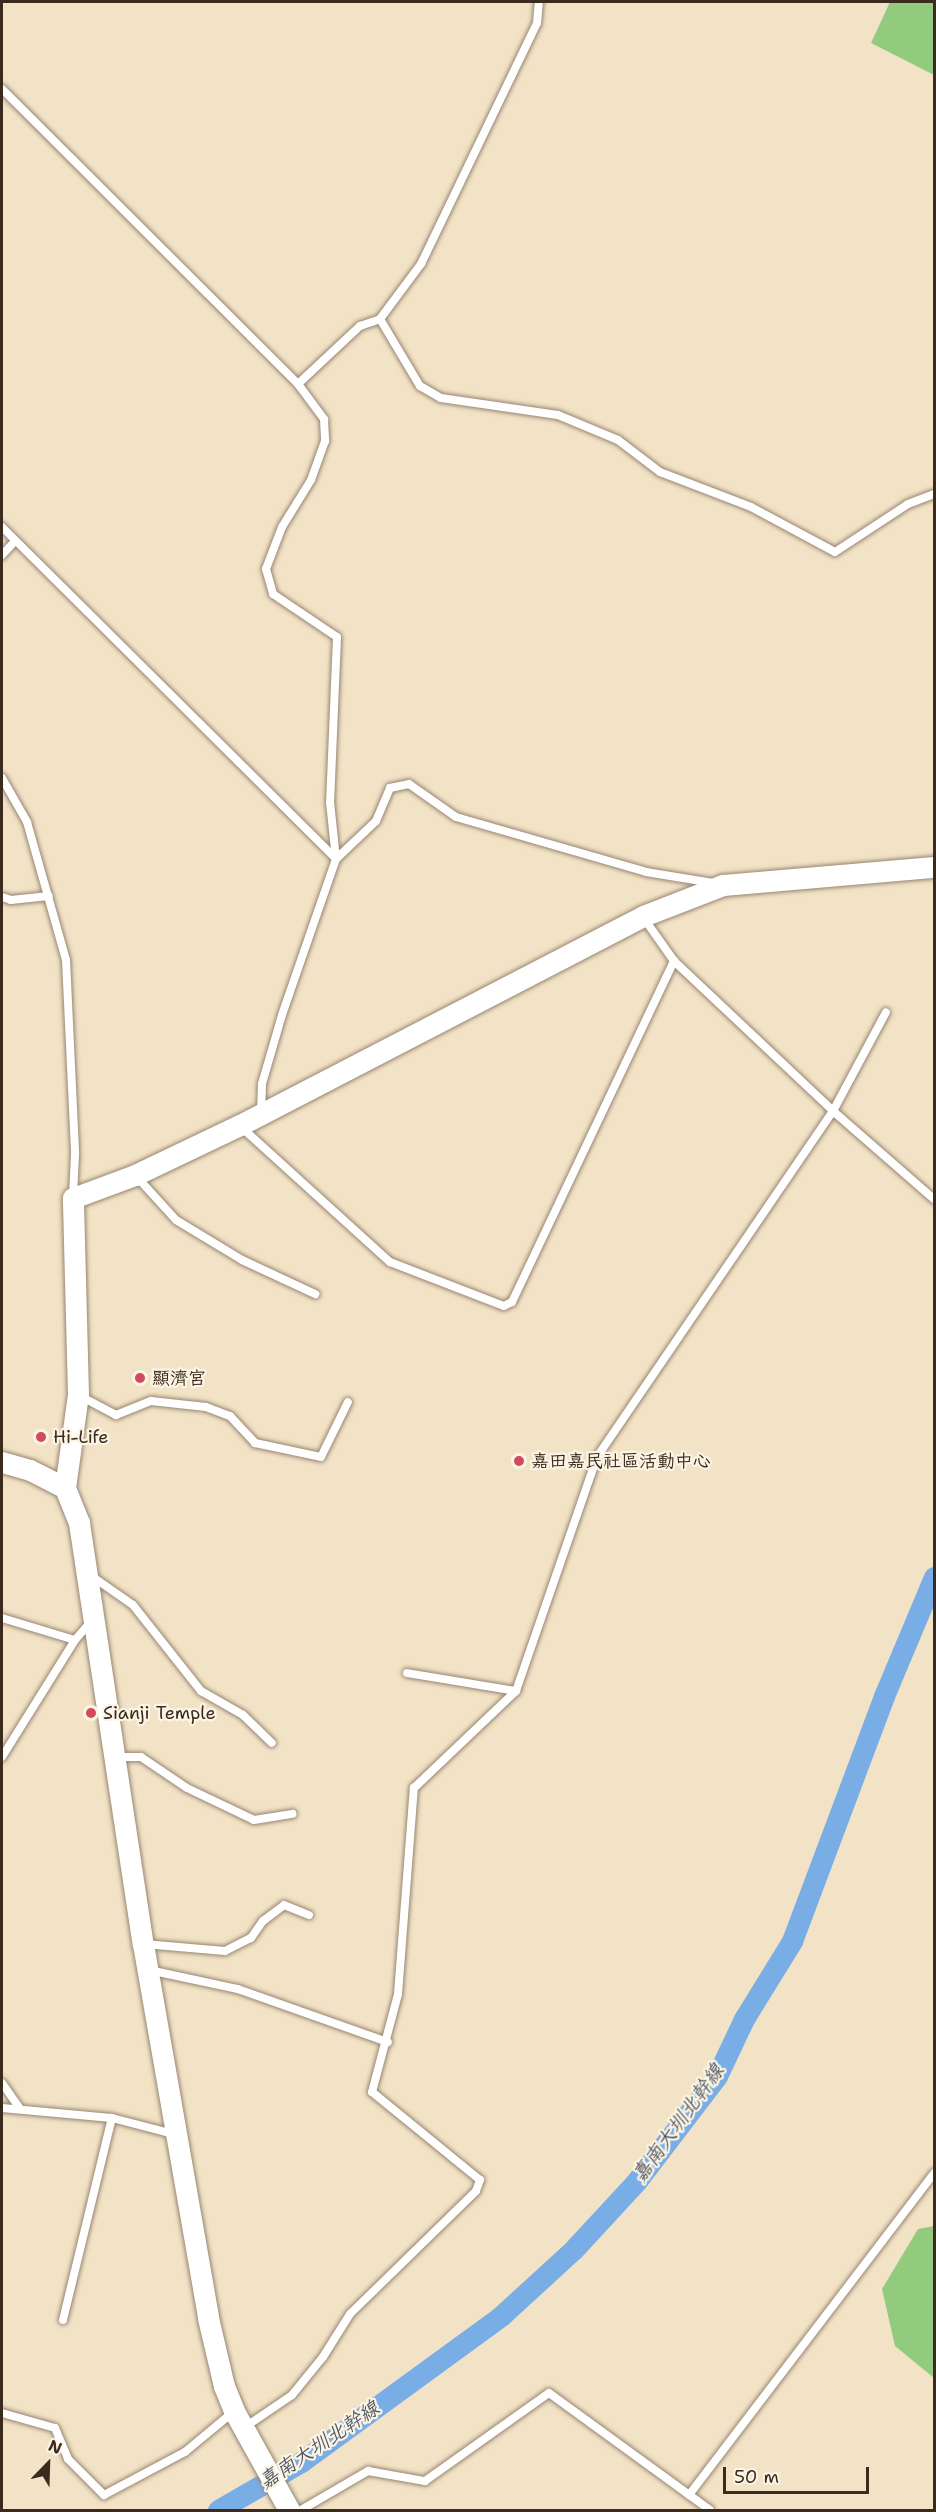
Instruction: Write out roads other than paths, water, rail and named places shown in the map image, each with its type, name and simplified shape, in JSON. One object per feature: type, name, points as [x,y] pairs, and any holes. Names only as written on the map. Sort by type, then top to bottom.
[{"type":"street","points":[[292,2508],[242,2426],[214,2345],[174,2134],[147,1969],[89,1574],[80,1523],[65,1488],[78,1394],[73,1198],[135,1175],[240,1125],[643,916],[723,885],[934,867]]},
{"type":"street","points":[[2,1462],[30,1470],[65,1488]]},
{"type":"lane","points":[[298,384],[360,326],[380,319],[421,264],[537,23],[539,2]]},
{"type":"lane","points":[[2,89],[298,384],[324,419],[325,441],[311,480],[282,527],[266,569],[273,594],[338,637],[330,802],[336,859],[282,1015],[262,1084],[261,1114]]},
{"type":"lane","points":[[380,319],[420,386],[441,398],[558,415],[618,441],[660,472],[751,507],[836,552],[908,504],[934,494]]},
{"type":"lane","points":[[2,527],[336,859]]},
{"type":"lane","points":[[2,555],[15,541]]},
{"type":"lane","points":[[2,778],[27,822],[66,960],[75,1154],[73,1198]]},
{"type":"lane","points":[[336,859],[376,821],[390,788],[409,783],[456,817],[646,872],[723,885]]},
{"type":"lane","points":[[2,897],[11,900],[49,896]]},
{"type":"lane","points":[[643,916],[674,961],[833,1111],[934,1198]]},
{"type":"lane","points":[[240,1125],[390,1262],[504,1305],[512,1302],[674,961]]},
{"type":"lane","points":[[2,2413],[55,2428],[68,2459],[104,2495],[185,2452],[242,2426],[292,2396],[323,2357],[350,2314],[476,2191],[480,2180],[372,2092],[388,2042],[398,1994],[414,1788],[516,1691],[597,1458],[833,1111],[886,1012]]},
{"type":"lane","points":[[135,1175],[176,1220],[242,1260],[315,1293]]},
{"type":"lane","points":[[78,1394],[116,1415],[151,1401],[206,1407],[230,1416],[255,1443],[321,1457],[348,1402]]},
{"type":"lane","points":[[89,1574],[133,1605],[201,1691],[243,1715],[272,1743]]},
{"type":"lane","points":[[2,1618],[75,1640]]},
{"type":"lane","points":[[2,1757],[75,1640],[94,1618]]},
{"type":"lane","points":[[407,1673],[516,1691]]},
{"type":"lane","points":[[115,1757],[141,1757],[187,1788],[254,1820],[293,1814]]},
{"type":"lane","points":[[143,1944],[225,1951],[251,1938],[263,1921],[284,1905],[309,1915]]},
{"type":"lane","points":[[147,1969],[238,1989],[388,2042]]},
{"type":"lane","points":[[2,2083],[19,2108]]},
{"type":"lane","points":[[2,2108],[112,2118],[174,2134]]},
{"type":"lane","points":[[63,2320],[112,2118]]},
{"type":"lane","points":[[688,2495],[934,2173]]},
{"type":"lane","points":[[292,2508],[368,2472],[425,2481],[549,2393],[710,2511]]},
{"type":"waterway","name":"嘉南大圳北幹線","points":[[218,2510],[301,2462],[501,2316],[574,2249],[636,2182],[717,2076],[744,2019],[792,1941],[884,1696],[934,1577]]},
{"type":"place","name":"顯濟宮","points":[[140,1378]]},
{"type":"place","name":"Hi-Life","points":[[41,1437]]},
{"type":"place","name":"嘉田嘉民社區活動中心","points":[[519,1461]]},
{"type":"place","name":"Sianji Temple","points":[[91,1713]]}]
